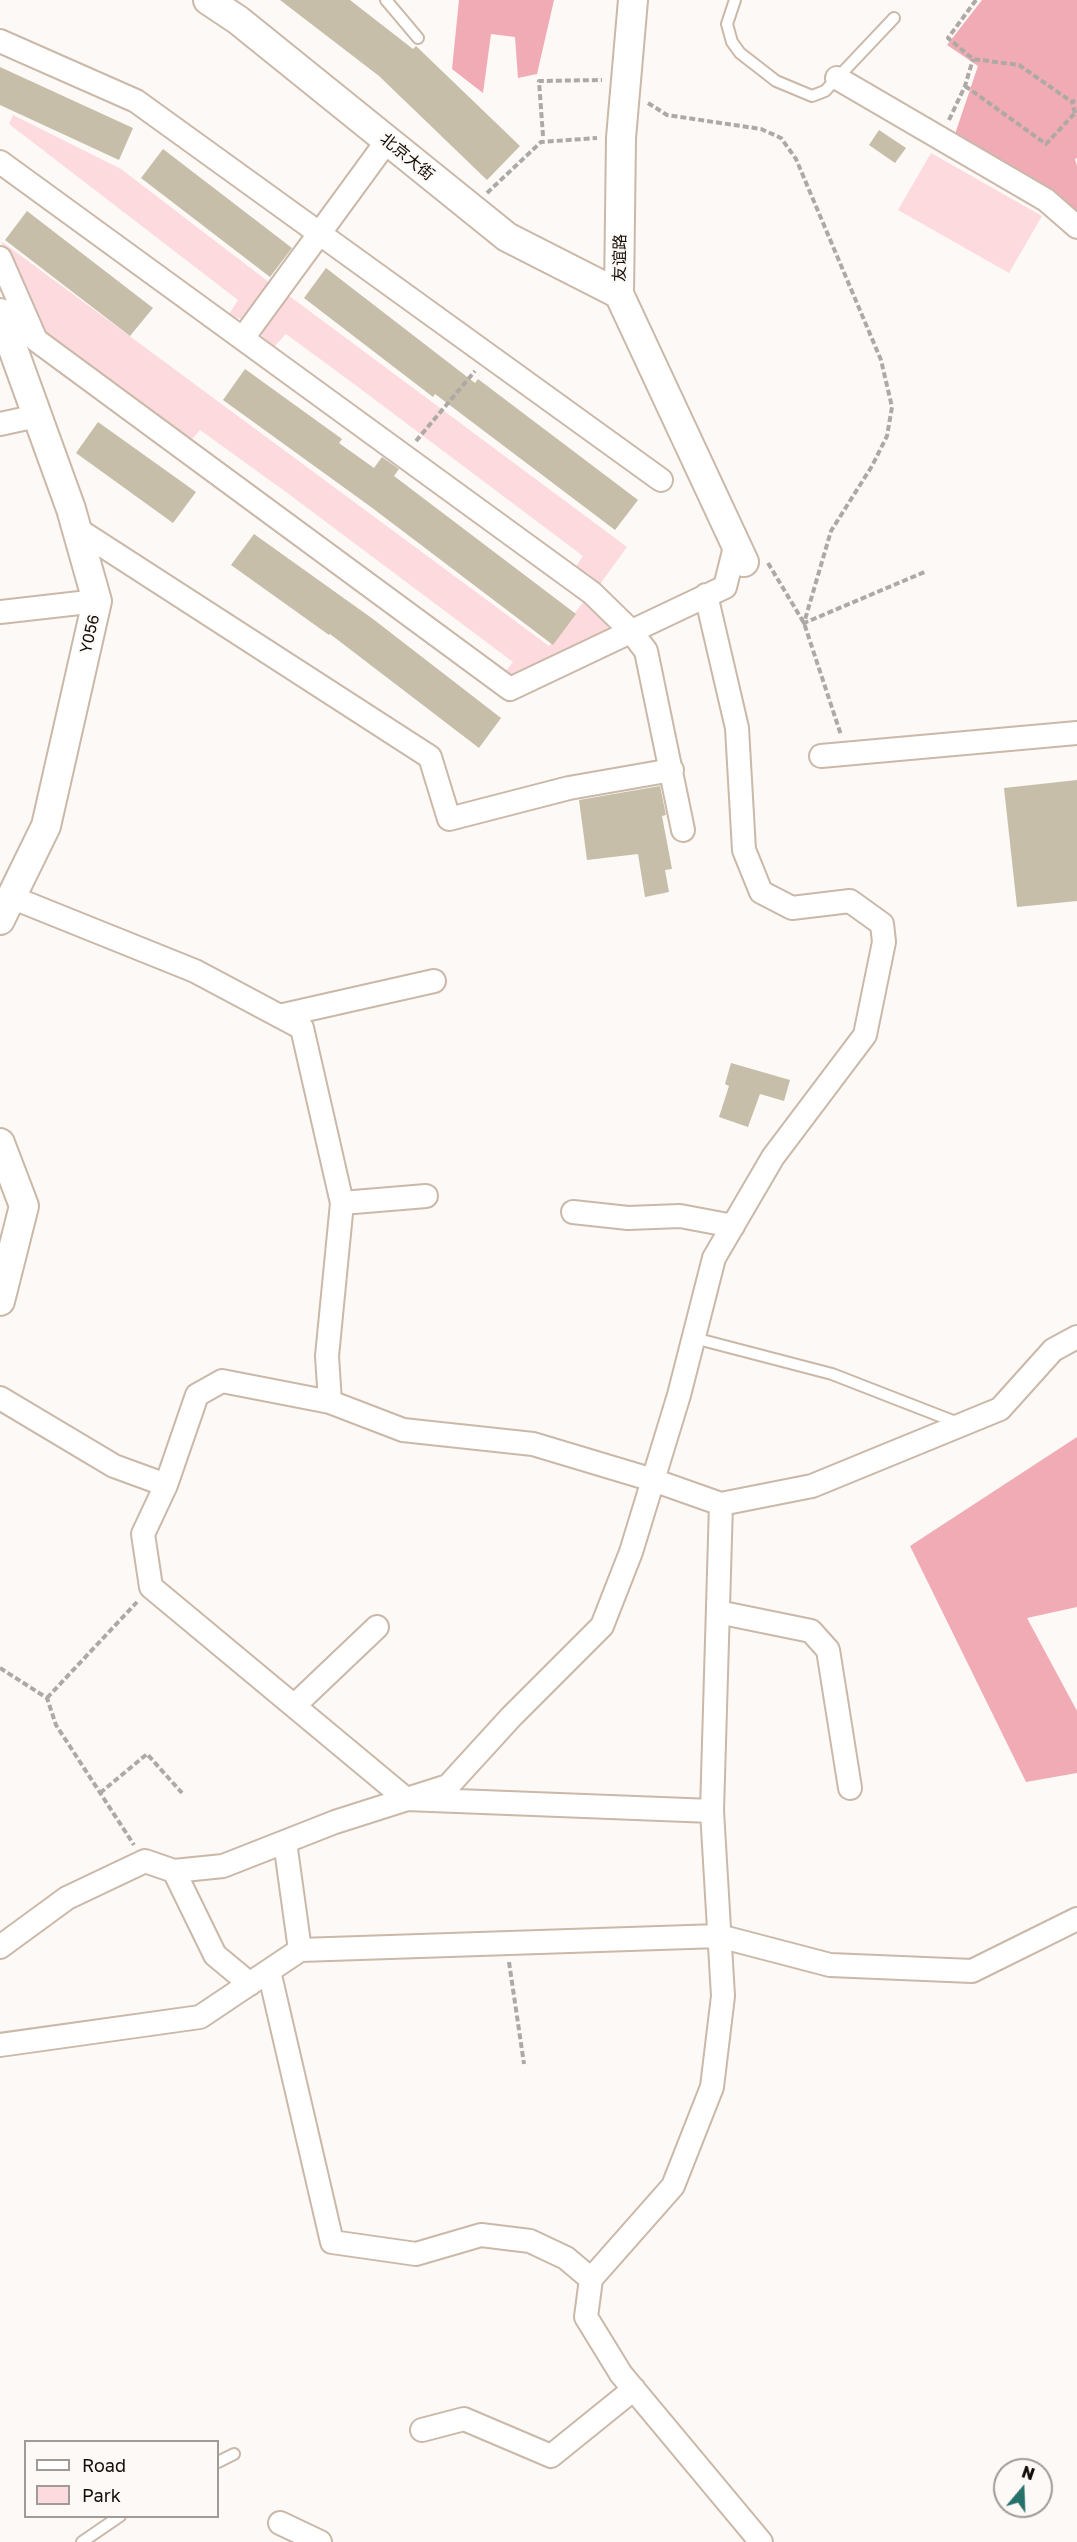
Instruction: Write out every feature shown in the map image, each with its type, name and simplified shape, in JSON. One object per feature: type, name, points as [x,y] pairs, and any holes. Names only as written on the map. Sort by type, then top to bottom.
[{"type":"street","name":"北京大街","points":[[208,0],[238,20],[507,237],[619,294]]},
{"type":"street","name":"友谊路","points":[[633,0],[621,138],[619,294],[749,556]]},
{"type":"street","points":[[0,41],[136,101],[661,480]]},
{"type":"street","points":[[837,78],[1046,200],[1077,227]]},
{"type":"street","points":[[243,338],[321,235],[387,141]]},
{"type":"street","points":[[0,162],[592,593],[630,630],[646,651],[672,770],[682,830]]},
{"type":"street","points":[[0,258],[36,340],[510,689],[724,587],[749,556]]},
{"type":"street","name":"Y056","points":[[0,313],[77,529],[97,602],[46,826],[4,906]]},
{"type":"street","points":[[0,424],[37,416]]},
{"type":"street","points":[[77,529],[430,758],[449,819],[569,788],[672,770]]},
{"type":"street","points":[[0,1947],[67,1898],[145,1861],[174,1871],[223,1866],[335,1822],[448,1786],[511,1717],[602,1626],[631,1552],[653,1480],[694,1338],[714,1257],[773,1157],[865,1035],[884,942],[882,924],[850,901],[792,908],[761,892],[744,850],[737,728],[706,595]]},
{"type":"street","points":[[0,612],[97,602]]},
{"type":"street","points":[[821,756],[1077,733]]},
{"type":"street","points":[[4,906],[195,971],[302,1028],[342,1203],[327,1356],[330,1402]]},
{"type":"street","points":[[279,1016],[434,981]]},
{"type":"street","points":[[0,1143],[24,1206],[0,1302]]},
{"type":"street","points":[[342,1203],[426,1196]]},
{"type":"street","points":[[573,1212],[628,1218],[680,1216],[733,1226]]},
{"type":"street","points":[[712,1811],[406,1799],[151,1587],[143,1534],[166,1485],[197,1395],[222,1380],[330,1402],[403,1430],[533,1444],[653,1480],[721,1504],[812,1486],[1000,1409],[1053,1350],[1077,1337]]},
{"type":"street","points":[[0,1398],[114,1466],[166,1485]]},
{"type":"street","points":[[721,1504],[712,1811],[723,1996],[712,2087],[673,2186],[591,2280],[586,2317],[621,2374],[760,2542]]},
{"type":"street","points":[[718,1612],[811,1631],[828,1650],[850,1788]]},
{"type":"street","points":[[295,1705],[377,1627]]},
{"type":"street","points":[[285,1842],[300,1950]]},
{"type":"street","points":[[174,1871],[215,1955],[249,1984]]},
{"type":"street","points":[[0,2045],[200,2017],[300,1950],[719,1936],[830,1965],[972,1971],[1077,1919]]},
{"type":"street","points":[[269,1971],[332,2242],[416,2254],[481,2235],[530,2241],[566,2258],[591,2280]]},
{"type":"street","points":[[422,2430],[464,2419],[551,2456],[634,2389]]},
{"type":"street","points":[[280,2523],[320,2542]]},
{"type":"lane","points":[[386,0],[418,38]]},
{"type":"lane","points":[[735,0],[727,24],[732,42],[740,54],[776,81],[812,96],[825,91],[894,18]]},
{"type":"lane","points":[[694,1338],[832,1374],[961,1424]]},
{"type":"lane","points":[[219,2462],[234,2454]]},
{"type":"lane","points":[[81,2542],[118,2518]]},
{"type":"path","points":[[964,86],[1046,144],[1076,113],[1072,102],[1018,65],[973,59],[948,38],[975,0]]},
{"type":"path","points":[[941,139],[973,59]]},
{"type":"path","points":[[543,136],[539,81],[626,80],[650,104],[667,115],[761,129],[781,138],[796,159],[881,360],[892,407],[887,436],[872,466],[831,531],[804,623]]},
{"type":"path","points":[[1072,102],[1077,99]]},
{"type":"path","points":[[482,197],[541,142],[584,138],[621,138]]},
{"type":"path","points":[[404,456],[488,356]]},
{"type":"path","points":[[749,556],[804,623],[847,754]]},
{"type":"path","points":[[804,623],[927,571]]},
{"type":"path","points":[[47,1698],[151,1587]]},
{"type":"path","points":[[0,1668],[47,1698],[56,1725],[145,1861]]},
{"type":"path","points":[[100,1793],[147,1754],[182,1793]]},
{"type":"path","points":[[506,1943],[524,2064]]},
{"type":"green space","points":[[13,115],[121,169],[270,283],[241,319],[228,316],[238,300],[9,124]]},
{"type":"green space","points":[[931,153],[1042,216],[1009,273],[898,210]]},
{"type":"green space","points":[[1,241],[549,646],[585,600],[610,623],[607,632],[522,673],[503,675],[513,662],[286,492],[200,430],[188,444],[41,336]]},
{"type":"green space","points":[[288,295],[627,547],[598,587],[575,568],[583,556],[354,384],[286,334],[273,348],[263,340],[261,331]]},
{"type":"shaded area","points":[[459,0],[554,0],[537,74],[518,78],[515,37],[491,34],[483,93],[452,69]]},
{"type":"shaded area","points":[[982,0],[1077,0],[1077,158],[1075,159],[1077,216],[954,137],[978,66],[947,45]]},
{"type":"shaded area","points":[[1077,1437],[1077,1607],[1027,1618],[1077,1711],[1077,1773],[1026,1782],[910,1546]]},
{"type":"building","points":[[280,0],[350,0],[413,49],[416,46],[520,146],[487,180],[379,76]]},
{"type":"building","points":[[0,67],[133,128],[119,160],[0,105]]},
{"type":"building","points":[[879,130],[906,148],[895,163],[869,145]]},
{"type":"building","points":[[163,149],[292,248],[270,277],[141,178]]},
{"type":"building","points":[[27,211],[153,308],[130,336],[5,240]]},
{"type":"building","points":[[326,268],[475,383],[478,379],[638,500],[615,530],[435,394],[433,397],[304,298]]},
{"type":"building","points":[[245,369],[342,439],[339,443],[374,468],[382,457],[399,469],[394,476],[576,614],[553,645],[371,507],[223,400]]},
{"type":"building","points":[[98,422],[196,492],[173,523],[76,453]]},
{"type":"building","points":[[254,534],[373,619],[501,718],[479,748],[330,634],[231,565]]},
{"type":"building","points":[[1077,780],[1077,901],[1017,907],[1004,788]]},
{"type":"building","points":[[660,786],[666,815],[662,816],[672,869],[665,870],[669,892],[645,897],[638,854],[587,860],[579,800]]},
{"type":"building","points":[[731,1063],[790,1080],[784,1101],[760,1094],[748,1127],[719,1117],[729,1086],[725,1084]]}]
